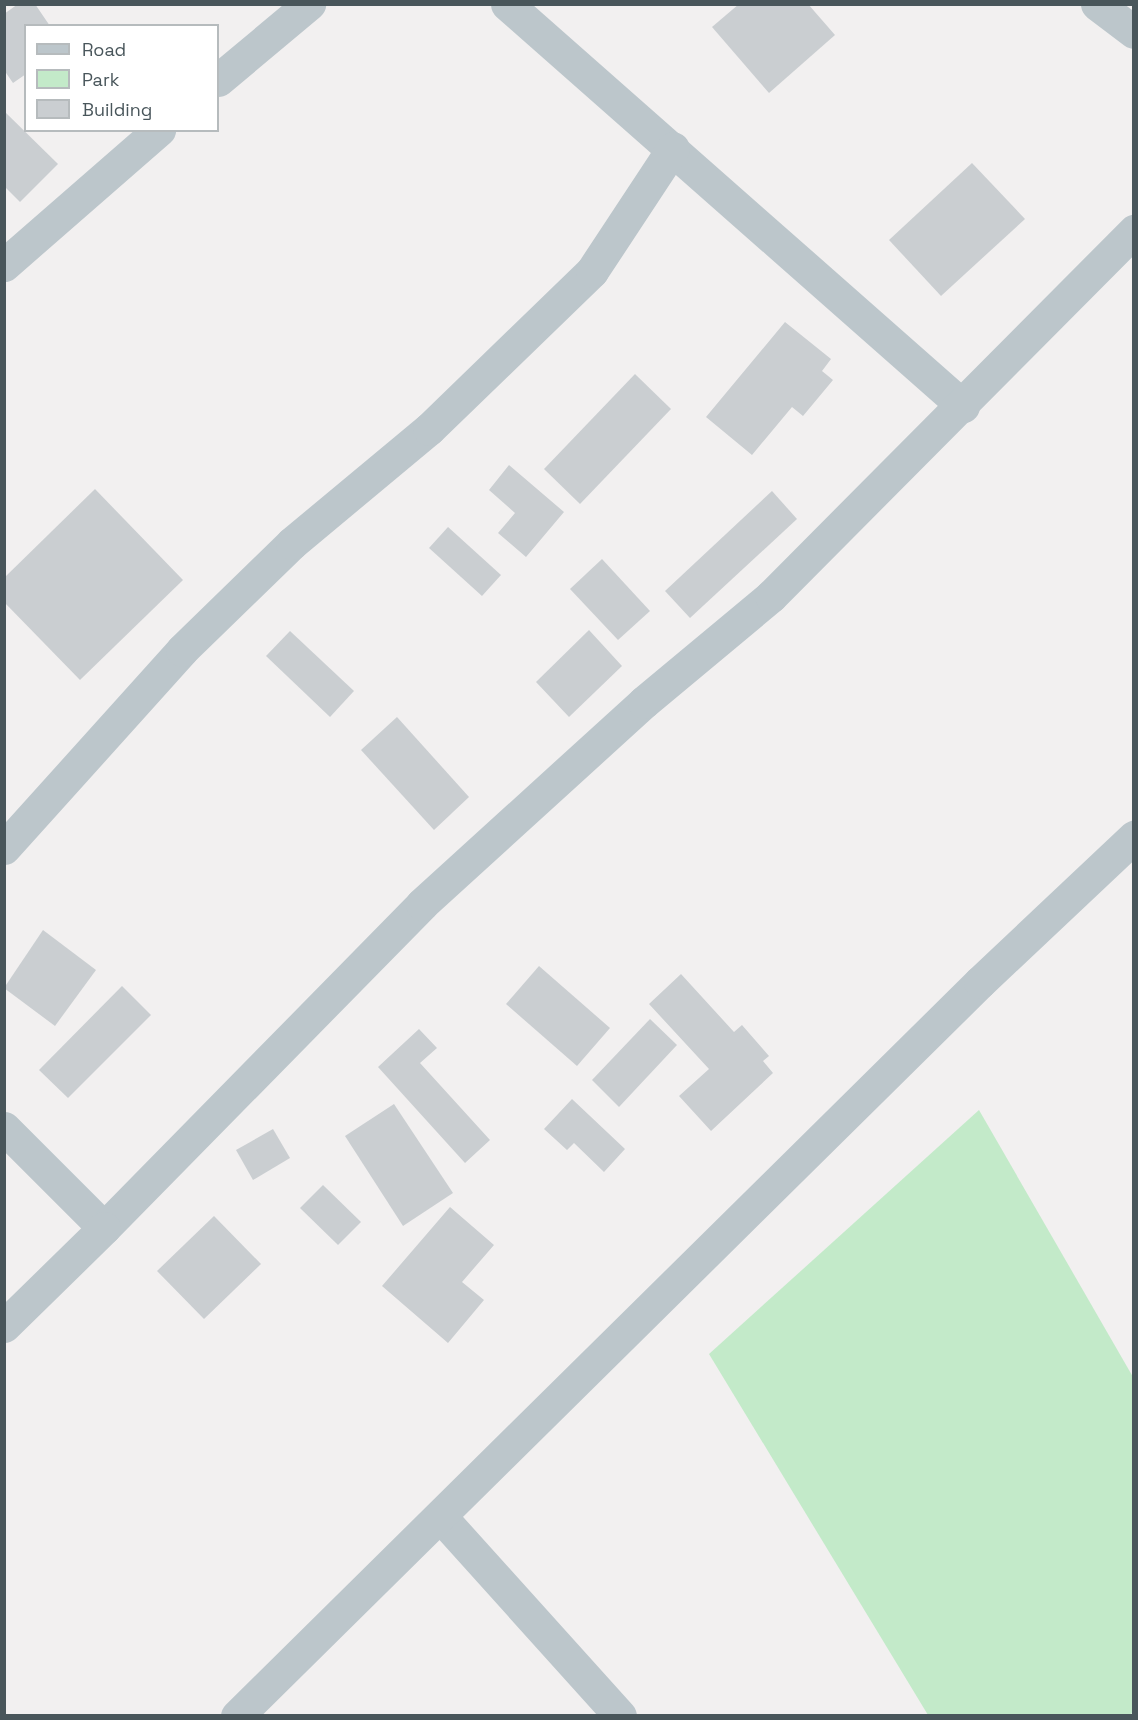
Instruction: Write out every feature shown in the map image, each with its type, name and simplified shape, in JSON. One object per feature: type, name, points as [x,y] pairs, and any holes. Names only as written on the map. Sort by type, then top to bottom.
[{"type":"street","points":[[219,79],[309,4]]},
{"type":"street","points":[[507,4],[963,406]]},
{"type":"street","points":[[1103,6],[1134,32]]},
{"type":"street","points":[[4,265],[157,132]]},
{"type":"street","points":[[4,848],[182,650],[292,543],[429,429],[592,271],[673,148]]},
{"type":"street","points":[[4,1326],[104,1228],[422,904],[644,702],[771,596],[963,406],[1134,231]]},
{"type":"street","points":[[237,1716],[980,982],[1134,837]]},
{"type":"street","points":[[4,1128],[104,1228]]},
{"type":"street","points":[[440,1516],[620,1716]]},
{"type":"green space","points":[[979,1110],[1133,1377],[1134,1712],[1129,1715],[928,1715],[709,1354]]},
{"type":"building","points":[[18,4],[35,4],[49,24],[24,24],[24,75],[13,83],[4,70],[4,14]]},
{"type":"building","points":[[739,4],[808,4],[835,35],[769,93],[712,27]]},
{"type":"building","points":[[4,111],[58,164],[20,202],[4,186]]},
{"type":"building","points":[[972,163],[1025,219],[941,296],[889,240]]},
{"type":"building","points":[[785,322],[831,359],[822,371],[833,380],[803,416],[792,407],[752,455],[706,417]]},
{"type":"building","points":[[635,374],[671,409],[580,504],[544,469]]},
{"type":"building","points":[[509,465],[564,512],[526,557],[498,533],[515,513],[489,490]]},
{"type":"building","points":[[95,489],[183,580],[80,680],[4,602],[4,578]]},
{"type":"building","points":[[772,491],[797,519],[690,618],[665,591]]},
{"type":"building","points":[[448,527],[501,575],[482,596],[429,548]]},
{"type":"building","points":[[602,559],[650,611],[618,640],[570,589]]},
{"type":"building","points":[[589,630],[622,666],[569,717],[536,682]]},
{"type":"building","points":[[290,631],[354,691],[330,717],[266,656]]},
{"type":"building","points":[[397,717],[469,797],[434,830],[361,750]]},
{"type":"building","points":[[43,930],[96,970],[55,1026],[4,988]]},
{"type":"building","points":[[539,966],[610,1028],[577,1066],[506,1004]]},
{"type":"building","points":[[681,974],[734,1032],[742,1025],[769,1056],[763,1061],[773,1073],[711,1131],[679,1096],[709,1069],[649,1004]]},
{"type":"building","points":[[122,986],[151,1015],[68,1098],[39,1070]]},
{"type":"building","points":[[650,1019],[677,1045],[619,1107],[592,1080]]},
{"type":"building","points":[[419,1029],[437,1048],[420,1063],[490,1140],[465,1163],[378,1067]]},
{"type":"building","points":[[572,1099],[625,1149],[604,1172],[574,1143],[567,1150],[544,1129]]},
{"type":"building","points":[[394,1104],[453,1193],[403,1226],[345,1136]]},
{"type":"building","points":[[273,1129],[290,1158],[253,1180],[236,1150]]},
{"type":"building","points":[[323,1185],[361,1222],[338,1245],[300,1208]]},
{"type":"building","points":[[450,1207],[494,1245],[462,1282],[484,1300],[448,1343],[382,1286]]},
{"type":"building","points":[[214,1216],[261,1264],[204,1319],[157,1271]]}]
